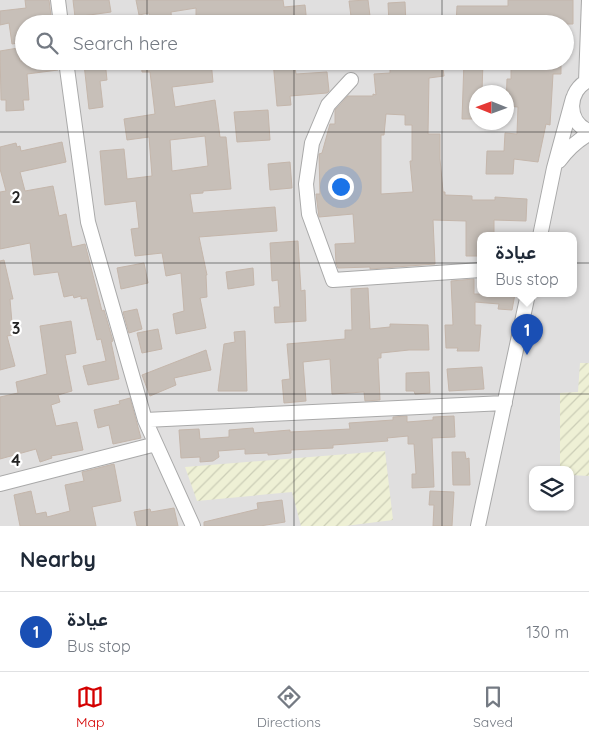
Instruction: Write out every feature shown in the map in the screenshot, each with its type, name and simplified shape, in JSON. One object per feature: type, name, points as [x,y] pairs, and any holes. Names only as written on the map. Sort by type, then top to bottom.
[{"type":"street","points":[[58,0],[60,15]]},
{"type":"street","points":[[541,232],[554,168],[573,98],[577,89],[587,81],[589,0]]},
{"type":"street","points":[[67,70],[88,222],[145,420],[193,526]]},
{"type":"street","points":[[351,80],[328,104],[312,143],[306,184],[309,214],[333,280],[477,270]]},
{"type":"street","points":[[554,168],[568,149],[589,133],[578,124],[573,116],[573,98]]},
{"type":"street","points":[[478,526],[527,297]]},
{"type":"street","points":[[145,420],[505,403]]},
{"type":"street","points":[[0,484],[156,444]]},
{"type":"shaded area","points":[[0,0],[589,0],[589,526],[0,526]]},
{"type":"green space","points":[[580,363],[589,363],[589,476],[574,475],[574,466],[560,466],[560,393],[578,392]]},
{"type":"green space","points":[[385,451],[393,520],[345,526],[301,526],[292,492],[197,501],[185,467]]},
{"type":"building","points":[[25,0],[49,0],[51,15],[15,15],[15,44],[12,44],[9,23],[0,25],[0,11],[26,8]]},
{"type":"building","points":[[73,0],[109,0],[111,12],[75,15]]},
{"type":"building","points":[[136,0],[283,0],[284,7],[305,5],[306,15],[196,15],[196,8],[171,12],[171,15],[149,15],[149,13],[139,15]]},
{"type":"building","points":[[368,0],[370,15],[351,15],[349,1]]},
{"type":"building","points":[[508,0],[573,0],[573,15],[456,15],[457,6],[508,6]]},
{"type":"building","points":[[405,2],[406,15],[389,15],[388,3]]},
{"type":"building","points":[[15,48],[15,70],[58,70],[27,74],[29,100],[23,100],[24,110],[6,111],[6,100],[1,100],[0,51]]},
{"type":"building","points":[[85,70],[106,70],[107,80],[100,81],[103,107],[89,109]]},
{"type":"building","points":[[142,70],[212,70],[213,82],[172,87],[175,107],[215,100],[220,137],[226,137],[231,189],[190,194],[193,213],[275,207],[277,231],[199,237],[207,275],[207,297],[200,298],[206,328],[176,334],[173,314],[184,311],[181,273],[166,276],[162,253],[135,256],[131,229],[139,228],[136,201],[105,205],[100,151],[124,149],[127,179],[152,176],[149,137],[127,140],[124,119],[155,114],[150,72],[142,72]],"holes":[[[205,136],[208,166],[172,171],[170,140]]]},
{"type":"building","points":[[274,70],[295,70],[296,74],[327,72],[329,91],[327,93],[290,96],[291,105],[277,106]]},
{"type":"building","points":[[390,70],[443,70],[444,76],[429,78],[428,134],[440,134],[443,192],[445,192],[445,195],[472,196],[472,200],[495,200],[495,197],[527,199],[526,221],[494,220],[494,232],[477,232],[477,256],[466,256],[466,221],[433,220],[435,264],[370,269],[370,267],[338,268],[335,244],[355,243],[353,214],[319,217],[316,194],[320,194],[319,154],[322,153],[330,124],[335,124],[335,110],[348,96],[376,95],[374,74],[390,73]],"holes":[[[386,114],[405,115],[405,125],[412,125],[412,161],[410,161],[413,192],[381,194],[381,135],[384,135]]]},
{"type":"building","points":[[464,70],[483,70],[482,85],[469,85],[469,119],[462,119]]},
{"type":"building","points":[[511,70],[561,70],[561,74],[553,74],[550,125],[546,124],[538,162],[514,159],[513,174],[486,174],[487,151],[504,151],[505,133],[517,134],[518,107],[514,107],[514,85],[507,85],[507,79],[511,79]]},
{"type":"building","points":[[268,110],[270,140],[237,142],[234,112]]},
{"type":"building","points":[[62,142],[66,162],[20,172],[25,191],[53,186],[59,216],[66,214],[72,247],[85,244],[102,311],[104,310],[113,341],[111,342],[119,379],[88,385],[83,366],[106,361],[101,339],[97,340],[87,298],[81,299],[81,296],[74,298],[73,295],[64,297],[58,272],[34,275],[30,243],[0,249],[0,192],[6,191],[0,169],[0,147],[16,143],[17,147],[20,146],[21,151]]},
{"type":"building","points":[[290,162],[292,188],[270,190],[268,164]]},
{"type":"building","points":[[298,241],[301,291],[305,290],[306,321],[275,323],[274,307],[280,307],[278,280],[272,281],[270,243]]},
{"type":"building","points":[[4,260],[13,299],[10,299],[13,335],[7,336],[15,366],[0,370],[0,261]]},
{"type":"building","points":[[144,263],[148,283],[121,289],[117,268]]},
{"type":"building","points":[[253,268],[254,285],[228,289],[226,272]]},
{"type":"building","points":[[474,279],[474,294],[477,294],[477,297],[514,297],[512,310],[498,309],[499,304],[475,302],[475,325],[481,325],[479,351],[457,351],[458,348],[446,348],[445,325],[453,325],[451,281]]},
{"type":"building","points":[[368,288],[370,329],[390,327],[390,324],[428,325],[429,350],[381,353],[381,358],[378,358],[380,400],[365,401],[364,392],[332,394],[330,359],[303,362],[306,401],[284,403],[282,380],[290,379],[287,344],[345,339],[345,330],[352,330],[351,289]]},
{"type":"building","points":[[137,309],[142,329],[129,333],[123,312]]},
{"type":"building","points":[[71,321],[76,353],[65,355],[72,391],[58,395],[60,402],[51,405],[56,426],[77,422],[83,450],[51,456],[52,458],[40,462],[36,449],[0,459],[0,397],[18,393],[16,382],[47,374],[40,326]]},
{"type":"building","points":[[158,329],[162,349],[142,353],[137,333]]},
{"type":"building","points":[[245,331],[247,391],[218,391],[224,344],[235,342],[234,332]]},
{"type":"building","points":[[206,350],[211,370],[174,378],[176,385],[150,396],[142,375]]},
{"type":"building","points":[[482,367],[484,389],[449,391],[447,369]]},
{"type":"building","points":[[429,372],[430,393],[415,394],[414,391],[406,391],[406,373]]},
{"type":"building","points":[[130,398],[141,438],[113,444],[109,425],[98,428],[94,410],[120,404],[119,401]]},
{"type":"building","points":[[407,416],[407,422],[433,420],[433,417],[454,416],[455,437],[432,438],[434,487],[412,488],[412,474],[416,474],[414,444],[408,444],[408,436],[387,438],[388,441],[333,445],[333,448],[291,450],[291,453],[268,455],[268,453],[245,454],[245,449],[218,451],[219,457],[213,461],[200,462],[200,457],[181,458],[179,430],[199,429],[200,439],[229,437],[229,430],[253,428],[254,433],[350,429],[349,423],[393,420],[393,417]]},
{"type":"building","points":[[452,452],[465,452],[466,459],[469,458],[470,485],[453,485]]},
{"type":"building","points":[[114,464],[121,501],[92,507],[96,526],[20,526],[14,495],[31,491],[36,514],[46,512],[47,517],[70,511],[65,485],[84,481],[82,472]]},
{"type":"building","points":[[430,491],[454,492],[452,526],[433,526],[434,505],[429,505]]},
{"type":"building","points":[[282,500],[285,522],[260,526],[204,526],[204,522],[258,509],[257,503]]},
{"type":"building","points":[[174,508],[178,526],[137,526],[134,512],[150,509],[151,512]]},
{"type":"place","name":"عيادة","points":[[527,355]]}]
